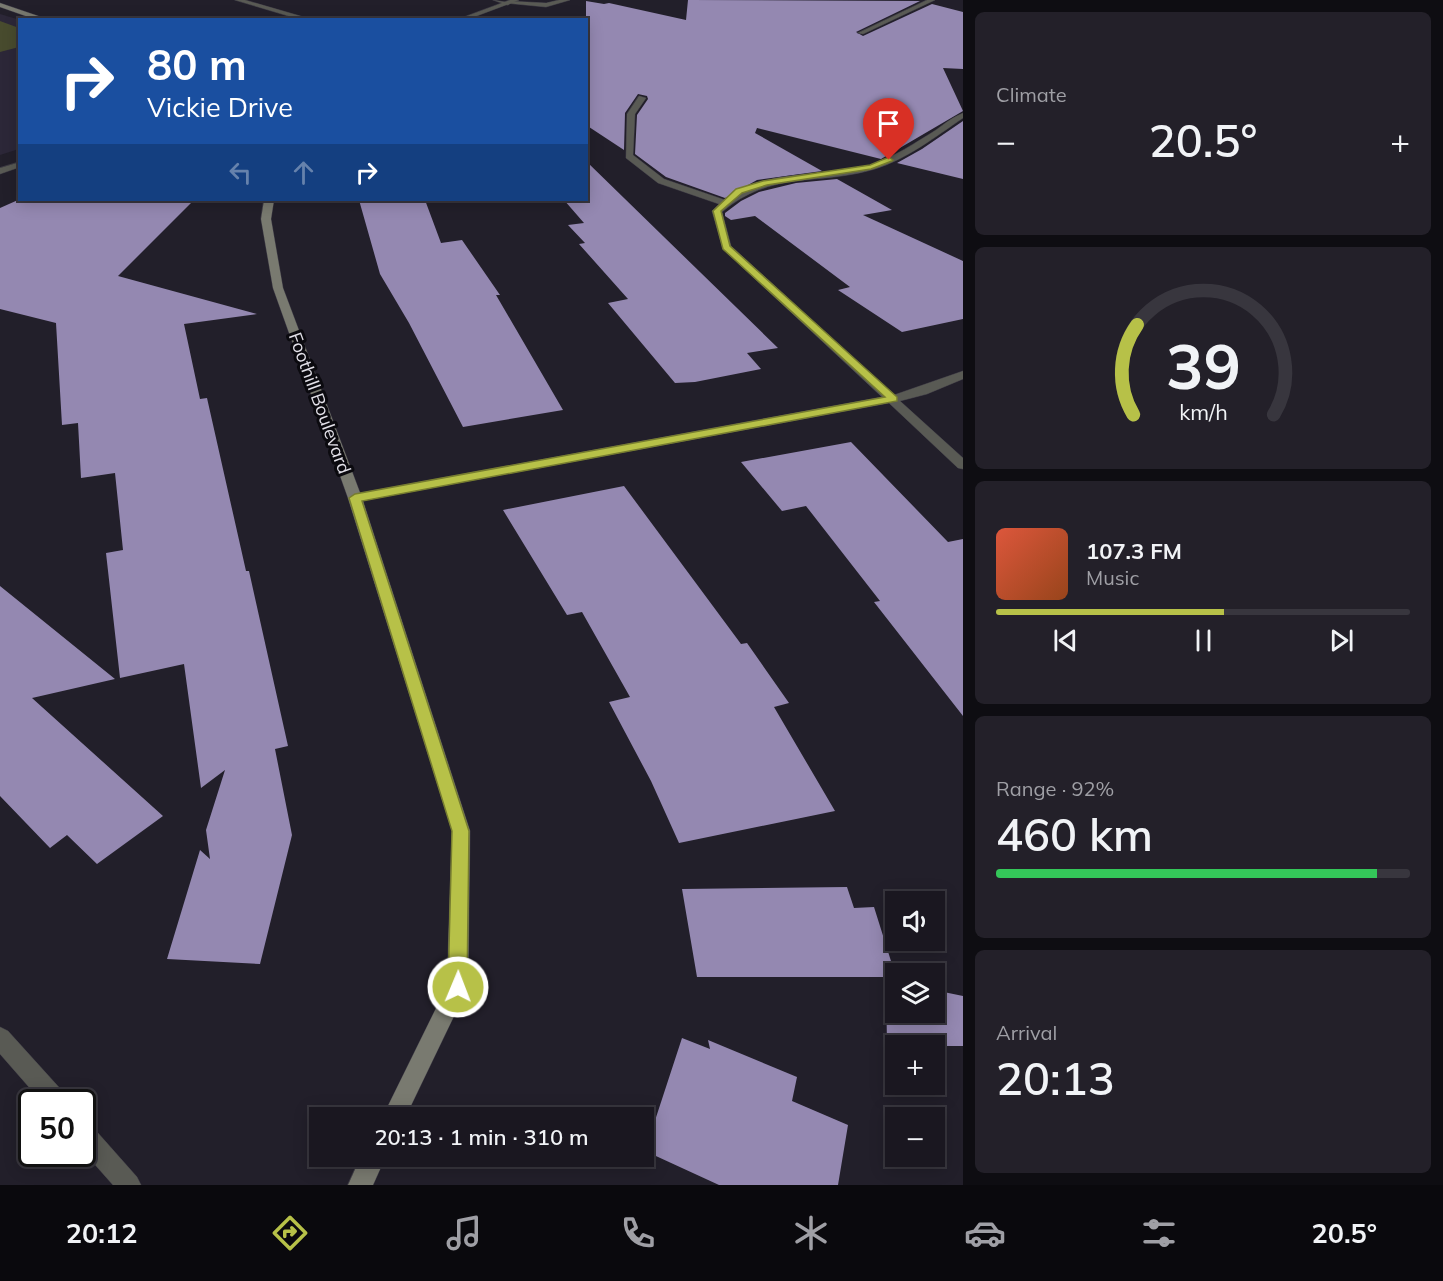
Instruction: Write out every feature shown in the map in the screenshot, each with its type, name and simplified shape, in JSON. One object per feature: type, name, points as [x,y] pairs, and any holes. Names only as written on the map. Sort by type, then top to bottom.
[{"type":"main road","points":[[0,5],[39,18]]},
{"type":"main road","name":"Foothill Boulevard","points":[[269,201],[266,219],[278,288],[355,498],[461,831],[458,987],[398,1107]]},
{"type":"main road","points":[[360,1185],[369,1167]]},
{"type":"street","points":[[238,0],[304,18]]},
{"type":"street","points":[[496,0],[546,5],[567,0]]},
{"type":"street","points":[[465,18],[516,0]]},
{"type":"street","points":[[861,33],[932,0]]},
{"type":"street","points":[[642,98],[631,114],[629,156],[661,181],[724,203]]},
{"type":"street","points":[[963,115],[907,152],[871,167],[766,183],[739,191],[717,211],[726,247],[963,465]]},
{"type":"street","points":[[0,171],[18,165]]},
{"type":"street","points":[[355,498],[893,399],[923,391],[963,375]]},
{"type":"street","points":[[0,1038],[45,1089]]},
{"type":"street","points":[[96,1148],[129,1185]]},
{"type":"shaded area","points":[[0,14],[18,19],[18,149],[0,155]]},
{"type":"green space","points":[[0,21],[18,28],[18,47],[0,52]]},
{"type":"building","points":[[688,0],[920,1],[856,32],[863,36],[932,4],[963,12],[963,69],[943,68],[963,111],[881,159],[757,128],[755,133],[822,171],[757,180],[725,198],[666,177],[635,154],[637,115],[648,99],[647,96],[638,94],[625,113],[624,150],[588,126],[586,1],[609,3],[686,20]]},
{"type":"building","points":[[963,121],[963,179],[897,163],[922,149]]},
{"type":"building","points":[[588,163],[778,348],[747,353],[761,369],[695,382],[675,383],[608,303],[628,299],[579,244],[585,243],[568,225],[584,223],[565,201],[588,201]]},
{"type":"building","points":[[837,179],[892,210],[863,215],[963,261],[963,319],[902,332],[838,290],[850,287],[755,216],[731,220],[725,216],[725,213],[741,201],[759,192],[796,183]]},
{"type":"building","points":[[18,200],[193,201],[118,276],[257,314],[184,324],[200,399],[207,398],[288,746],[275,749],[292,835],[260,964],[167,959],[200,850],[210,859],[206,830],[225,770],[201,788],[184,664],[120,678],[106,553],[123,550],[115,473],[81,478],[78,423],[62,425],[56,323],[0,309],[0,208]]},
{"type":"building","points":[[359,201],[425,201],[441,243],[462,240],[500,295],[496,295],[563,410],[463,427],[409,323],[380,274]]},
{"type":"building","points":[[851,442],[948,542],[963,539],[963,716],[874,602],[880,601],[806,506],[782,511],[741,462]]},
{"type":"building","points":[[624,486],[741,644],[747,643],[789,703],[774,707],[835,811],[679,843],[651,781],[609,702],[630,697],[582,612],[567,615],[503,510]]},
{"type":"building","points":[[0,586],[115,679],[32,698],[163,816],[97,864],[67,835],[50,848],[0,796]]},
{"type":"building","points":[[847,887],[854,908],[874,907],[885,942],[885,951],[888,951],[892,963],[885,963],[885,977],[697,977],[682,889]]},
{"type":"building","points":[[945,992],[963,996],[963,1046],[945,1046],[945,1035],[887,1035],[887,1023],[945,1023]]},
{"type":"building","points":[[682,1038],[710,1049],[708,1040],[797,1077],[792,1101],[848,1125],[838,1185],[719,1185],[654,1155],[654,1124]]},
{"type":"route","points":[[458,987],[461,831],[355,498],[893,399],[726,247],[717,211],[739,191],[766,183],[871,167],[889,160]]}]
